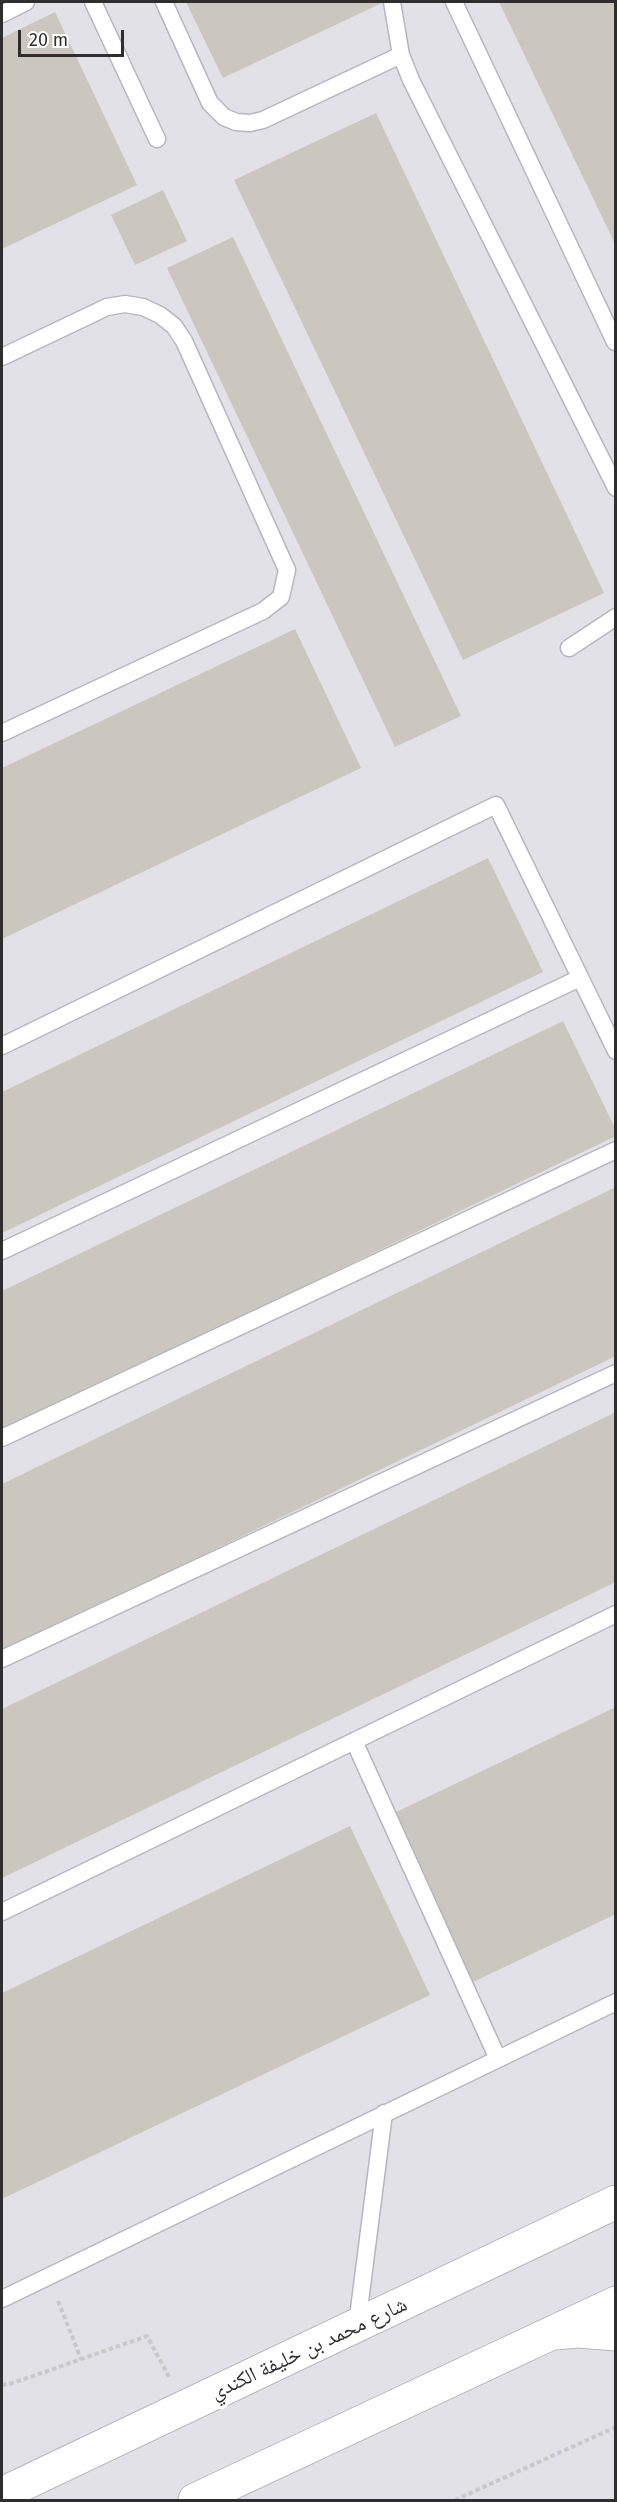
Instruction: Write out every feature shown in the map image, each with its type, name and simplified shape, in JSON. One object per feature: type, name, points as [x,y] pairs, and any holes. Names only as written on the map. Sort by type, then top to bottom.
[{"type":"main road","name":"شارع محمد بن خليفة الكندي","points":[[2,2494],[615,2202]]},
{"type":"main road","points":[[195,2500],[615,2303]]},
{"type":"main road","points":[[554,2333],[578,2331],[615,2334]]},
{"type":"lane","points":[[2,14],[26,2]]},
{"type":"lane","points":[[93,2],[157,139]]},
{"type":"lane","points":[[164,2],[210,103],[224,117],[237,122],[250,123],[263,120],[400,55]]},
{"type":"lane","points":[[392,2],[400,55],[411,80],[615,488]]},
{"type":"lane","points":[[454,2],[615,342]]},
{"type":"lane","points":[[2,357],[107,307],[134,306],[159,315],[174,326],[184,340],[287,570],[281,597],[263,611],[2,733]]},
{"type":"lane","points":[[569,648],[615,617]]},
{"type":"lane","points":[[2,1046],[496,805],[615,1051]]},
{"type":"lane","points":[[2,1251],[580,978]]},
{"type":"lane","points":[[2,1438],[615,1150]]},
{"type":"lane","points":[[2,1659],[615,1372]]},
{"type":"lane","points":[[2,1912],[615,1614]]},
{"type":"lane","points":[[354,1741],[498,2059]]},
{"type":"lane","points":[[2,2299],[615,2002]]},
{"type":"lane","points":[[357,2325],[384,2114]]},
{"type":"path","points":[[48,2276],[81,2359]]},
{"type":"path","points":[[2,2385],[147,2336],[186,2407]]},
{"type":"path","points":[[455,2500],[615,2427]]},
{"type":"shaded area","points":[[2,2],[615,2],[615,2500],[2,2500]]},
{"type":"building","points":[[186,2],[384,2],[223,78]]},
{"type":"building","points":[[499,2],[616,2],[616,246]]},
{"type":"building","points":[[55,12],[137,185],[2,249],[2,38]]},
{"type":"building","points":[[376,113],[604,593],[463,660],[234,180]]},
{"type":"building","points":[[163,190],[187,241],[135,265],[111,215]]},
{"type":"building","points":[[233,237],[461,716],[395,747],[167,268]]},
{"type":"building","points":[[295,629],[361,768],[2,939],[2,768]]},
{"type":"building","points":[[488,858],[543,972],[2,1233],[2,1092]]},
{"type":"building","points":[[563,1021],[616,1130],[616,1136],[2,1432],[2,1291]]},
{"type":"building","points":[[616,1187],[616,1356],[2,1652],[2,1484]]},
{"type":"building","points":[[616,1412],[616,1582],[2,1878],[2,1709]]},
{"type":"building","points":[[616,1707],[616,1914],[471,1983],[390,1815]]},
{"type":"building","points":[[350,1826],[430,1995],[2,2199],[2,1993]]}]
